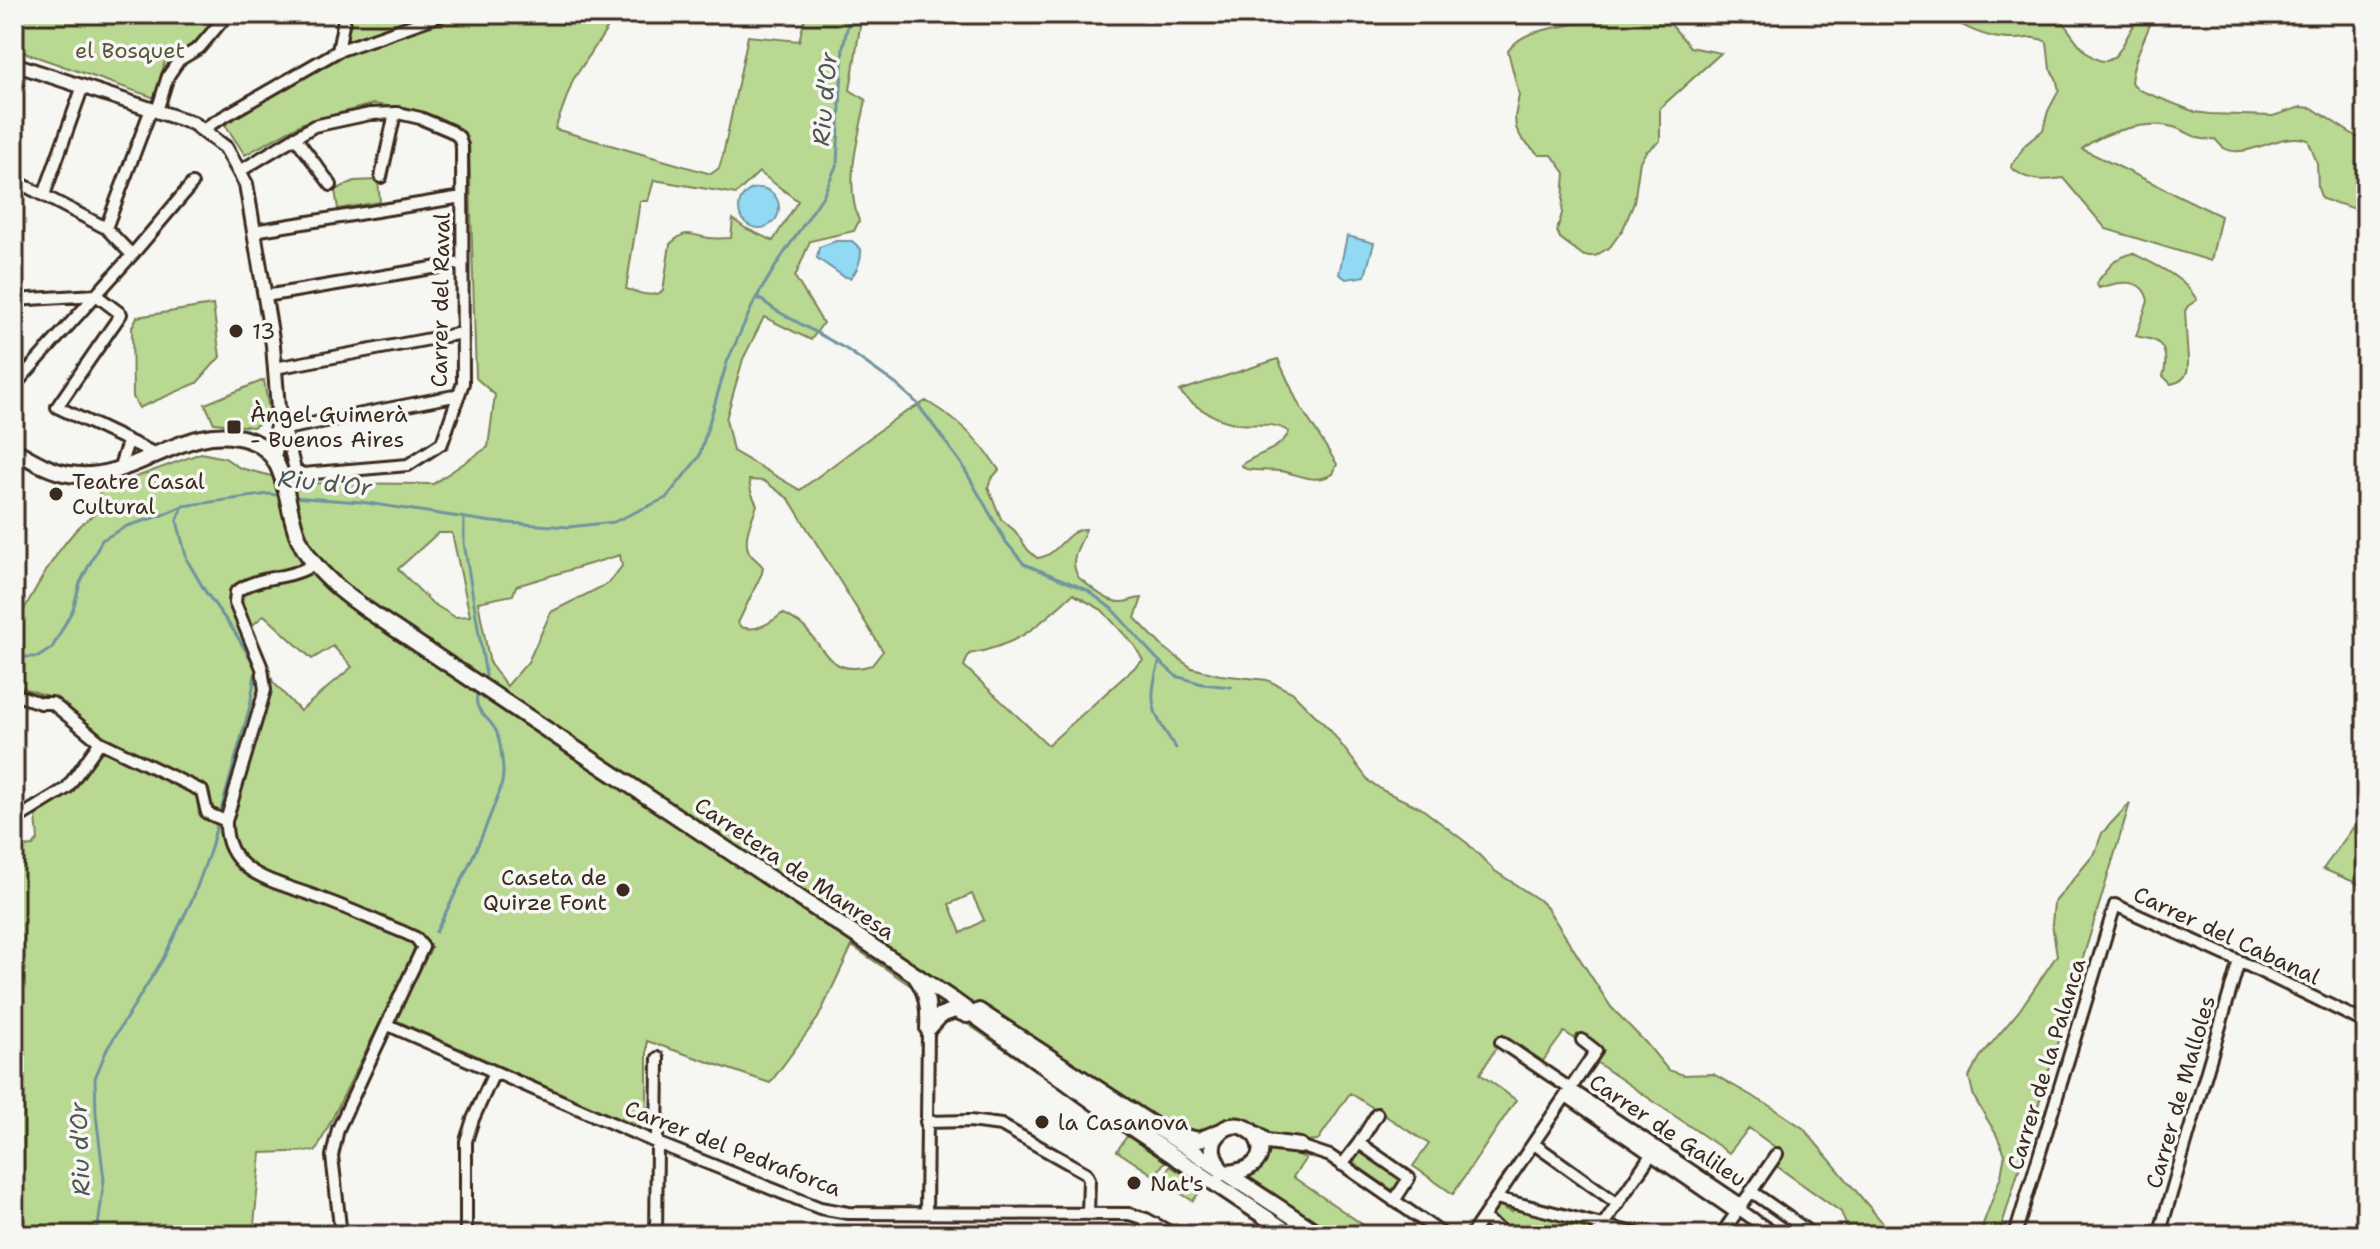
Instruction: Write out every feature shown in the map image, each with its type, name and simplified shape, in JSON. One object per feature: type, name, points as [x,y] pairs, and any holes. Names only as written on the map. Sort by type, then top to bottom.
[{"type":"main road","points":[[14,450],[70,475],[118,471],[211,435],[226,434],[250,440],[273,458]]},
{"type":"main road","name":"Carretera de Manresa","points":[[273,458],[282,474],[299,540],[315,563],[348,595],[953,1000],[1130,1126],[1294,1235]]},
{"type":"main road","points":[[912,973],[927,997],[928,1029]]},
{"type":"main road","points":[[953,1000],[999,1022],[1321,1235]]},
{"type":"main road","points":[[928,1029],[941,1015],[955,1010],[975,1018]]},
{"type":"main road","points":[[1158,1128],[1183,1138],[1199,1140],[1236,1125],[1252,1131],[1267,1142],[1300,1146]]},
{"type":"main road","points":[[1130,1126],[1207,1169],[1224,1173],[1241,1172],[1255,1163],[1300,1146]]},
{"type":"main road","points":[[1221,1131],[1214,1140],[1213,1153],[1229,1184],[1267,1210],[1294,1235]]},
{"type":"main road","points":[[1252,1131],[1260,1147],[1254,1177],[1260,1187],[1295,1218]]},
{"type":"street","points":[[106,228],[168,76],[179,60],[199,48],[221,22],[223,14]]},
{"type":"street","points":[[338,51],[345,14]]},
{"type":"street","points":[[203,131],[338,51],[444,14]]},
{"type":"street","points":[[14,64],[193,123],[226,148],[246,184],[265,296],[280,429],[273,458]]},
{"type":"street","points":[[44,195],[83,86]]},
{"type":"street","points":[[240,171],[314,126],[370,114],[395,113],[381,177]]},
{"type":"street","name":"Carrer del Raval","points":[[280,429],[295,470],[303,474],[408,465],[442,443],[463,377],[462,147],[459,137],[437,124],[395,113]]},
{"type":"street","points":[[295,137],[331,185]]},
{"type":"street","points":[[14,180],[106,228],[132,255]]},
{"type":"street","points":[[14,386],[192,184]]},
{"type":"street","points":[[254,231],[462,197]]},
{"type":"street","points":[[265,296],[462,263]]},
{"type":"street","points":[[14,300],[96,295],[121,314],[57,407],[158,455]]},
{"type":"street","points":[[275,368],[462,333]]},
{"type":"street","points":[[260,445],[280,429],[459,395]]},
{"type":"street","points":[[118,471],[128,442]]},
{"type":"street","points":[[315,563],[293,575],[245,585],[236,592],[235,603],[262,668],[265,690],[225,821],[232,852],[259,877],[319,897],[403,932],[416,938],[422,947],[338,1129],[332,1156],[341,1235]]},
{"type":"street","points":[[14,694],[40,703],[52,703],[100,742],[202,791],[209,815],[225,821]]},
{"type":"street","points":[[14,818],[67,788],[100,742]]},
{"type":"street","name":"Carrer del Cabanal","points":[[2115,905],[2366,1023]]},
{"type":"street","name":"Carrer de la Palanca","points":[[2015,1235],[2115,905]]},
{"type":"street","name":"Carrer de Malloles","points":[[2159,1235],[2239,961]]},
{"type":"street","name":"Carrer del Pedraforca","points":[[388,1025],[657,1143],[820,1208],[848,1213],[1129,1214],[1146,1219],[1175,1235]]},
{"type":"street","points":[[926,1213],[928,1029]]},
{"type":"street","points":[[1471,1235],[1596,1051],[1582,1040]]},
{"type":"street","name":"Carrer de Galileu","points":[[1501,1042],[1776,1235]]},
{"type":"street","points":[[656,1235],[658,1058]]},
{"type":"street","points":[[466,1235],[466,1141],[494,1073]]},
{"type":"street","points":[[1342,1165],[1377,1114]]},
{"type":"street","points":[[926,1122],[970,1121],[1001,1125],[1086,1173],[1089,1179],[1088,1214]]},
{"type":"street","points":[[1359,1143],[1409,1178],[1394,1201]]},
{"type":"street","points":[[1534,1144],[1618,1204]]},
{"type":"street","points":[[1300,1146],[1330,1156],[1444,1235]]},
{"type":"street","points":[[1599,1230],[1654,1151]]},
{"type":"street","points":[[1721,1235],[1777,1154]]},
{"type":"street","points":[[1751,1191],[1805,1229],[1801,1235]]},
{"type":"street","points":[[1496,1198],[1599,1230],[1641,1235]]},
{"type":"street","points":[[1483,1218],[1508,1235]]},
{"type":"street","points":[[1146,1219],[1146,1235]]},
{"type":"green space","name":"el Bosquet","points":[[14,14],[216,14],[203,35],[165,61],[155,98],[14,49]]},
{"type":"green space","points":[[339,14],[617,14],[573,80],[555,129],[711,174],[719,168],[723,155],[748,36],[799,41],[806,14],[862,14],[850,90],[866,100],[853,176],[859,221],[854,231],[810,241],[795,277],[823,323],[811,340],[764,317],[743,359],[726,419],[733,451],[800,490],[896,418],[926,401],[937,408],[975,439],[999,470],[988,487],[1001,519],[1037,558],[1051,553],[1072,533],[1086,529],[1074,559],[1079,578],[1116,602],[1142,598],[1135,618],[1164,648],[1192,668],[1220,675],[1267,680],[1292,692],[1330,730],[1369,781],[1421,808],[1467,843],[1495,871],[1547,908],[1611,1007],[1668,1070],[1684,1075],[1713,1074],[1803,1128],[1893,1235],[1844,1235],[1848,1230],[1841,1212],[1775,1165],[1783,1153],[1749,1128],[1729,1153],[1596,1062],[1604,1050],[1582,1035],[1577,1040],[1564,1032],[1543,1061],[1504,1035],[1480,1074],[1516,1100],[1453,1194],[1413,1166],[1429,1144],[1350,1093],[1318,1140],[1305,1141],[1296,1154],[1306,1158],[1293,1177],[1378,1235],[1276,1235],[852,946],[818,1018],[770,1083],[647,1041],[647,1115],[633,1125],[395,1020],[431,948],[414,949],[316,1151],[261,1153],[253,1235],[14,1235],[14,848],[33,846],[38,840],[36,815],[71,791],[102,749],[192,790],[199,814],[205,817],[209,800],[203,786],[104,739],[60,700],[14,685],[14,650],[20,647],[23,632],[19,618],[47,570],[80,526],[106,506],[98,491],[201,453],[225,458],[240,468],[299,483],[433,484],[488,447],[495,395],[476,378],[469,143],[459,129],[443,119],[373,104],[303,123],[245,155],[224,123],[335,59]],"holes":[[[759,172],[798,201],[773,241],[733,219],[731,238],[681,236],[670,244],[663,291],[644,294],[626,289],[640,201],[648,201],[654,180],[736,194]],[[749,480],[764,481],[789,499],[883,651],[872,665],[858,668],[839,665],[831,660],[805,628],[783,613],[758,627],[741,627],[738,623],[763,567],[747,547],[749,528],[757,505]],[[438,533],[452,533],[470,616],[455,617],[432,603],[398,569]],[[620,555],[622,566],[609,583],[551,612],[528,662],[507,686],[490,664],[478,602],[513,595],[516,586]],[[1073,594],[1102,610],[1134,645],[1143,660],[1048,745],[964,666],[969,654],[1015,640]],[[264,615],[312,659],[333,646],[352,667],[300,711],[273,682],[262,655],[246,631]],[[972,894],[984,920],[961,933],[949,904]],[[1233,1132],[1245,1135],[1252,1145],[1251,1158],[1241,1166],[1229,1165],[1223,1159],[1219,1146],[1222,1138]]]},
{"type":"green space","points":[[1551,14],[1662,14],[1690,47],[1721,53],[1660,108],[1660,141],[1640,161],[1634,203],[1623,229],[1610,247],[1595,256],[1584,256],[1560,238],[1557,231],[1562,213],[1565,173],[1552,155],[1539,155],[1522,139],[1516,128],[1519,95],[1508,51],[1514,43],[1541,30],[1582,22]]},
{"type":"green space","points":[[1942,14],[2057,14],[2083,48],[2099,60],[2108,60],[2116,55],[2140,18],[2151,22],[2132,74],[2131,82],[2139,90],[2195,112],[2210,114],[2273,116],[2301,107],[2312,108],[2366,143],[2366,212],[2322,199],[2318,188],[2317,163],[2308,140],[2286,139],[2253,149],[2233,151],[2215,139],[2198,138],[2173,127],[2151,125],[2101,137],[2082,149],[2221,216],[2211,261],[2106,229],[2063,178],[2035,179],[2011,167],[2025,145],[2043,130],[2048,111],[2059,90],[2050,69],[2047,42],[1982,34]]},
{"type":"green space","points":[[378,180],[380,202],[338,209],[335,190],[354,181]]},
{"type":"green space","points":[[2132,253],[2177,278],[2197,300],[2185,311],[2188,364],[2186,374],[2178,382],[2171,384],[2163,376],[2165,358],[2161,345],[2136,336],[2148,301],[2141,288],[2122,283],[2099,288],[2096,283],[2115,260]]},
{"type":"green space","points":[[213,305],[220,357],[197,383],[139,408],[133,397],[132,327],[137,317]]},
{"type":"green space","points":[[1278,359],[1298,403],[1337,464],[1333,474],[1313,479],[1280,471],[1246,469],[1241,465],[1274,448],[1289,432],[1271,425],[1223,420],[1199,408],[1179,391]]},
{"type":"green space","points":[[264,380],[270,417],[253,427],[214,423],[205,404]]},
{"type":"green space","points":[[2130,803],[1999,1235],[1979,1235],[2001,1176],[2005,1154],[1974,1097],[1969,1077],[1980,1057],[2019,1011],[2057,955],[2052,924],[2054,903],[2095,853],[2102,833]]},
{"type":"green space","points":[[2366,810],[2366,887],[2323,869]]},
{"type":"green space","points":[[1127,1136],[1165,1161],[1155,1176],[1117,1151]]},
{"type":"green space","points":[[1359,1148],[1403,1179],[1395,1192],[1350,1161]]},
{"type":"green space","points":[[1170,1166],[1203,1187],[1193,1201],[1160,1181]]},
{"type":"green space","points":[[1500,1204],[1512,1212],[1514,1207],[1593,1229],[1589,1235],[1530,1235],[1524,1232],[1514,1235],[1490,1219]]},
{"type":"water","points":[[759,188],[773,194],[779,208],[773,222],[759,228],[745,222],[739,208],[745,194]]},
{"type":"water","points":[[1347,236],[1374,243],[1365,276],[1346,279],[1339,274]]},
{"type":"water","points":[[836,241],[852,241],[861,249],[858,265],[850,278],[817,258],[819,247]]},
{"type":"waterway","name":"Riu d'Or","points":[[291,497],[361,502],[492,522],[569,527],[614,522],[666,498],[699,457],[727,362],[755,300],[823,196],[837,164],[843,47],[850,14]]},
{"type":"waterway","points":[[757,297],[846,349],[916,402],[961,463],[1006,542],[1024,564],[1087,590],[1112,609],[1176,676],[1202,684],[1231,687]]},
{"type":"waterway","name":"Riu d'Or","points":[[220,814],[250,706],[256,668],[187,560],[177,521],[183,506],[269,494],[284,496]]},
{"type":"waterway","points":[[14,657],[38,657],[52,648],[73,609],[80,583],[102,540],[127,526],[183,506]]},
{"type":"waterway","points":[[464,520],[464,543],[486,676],[483,681]]},
{"type":"waterway","points":[[1159,663],[1153,689],[1154,708],[1176,748]]},
{"type":"waterway","points":[[436,932],[478,846],[502,781],[503,764],[498,737],[479,709],[478,691]]},
{"type":"waterway","name":"Riu d'Or","points":[[97,1235],[104,1180],[95,1078],[107,1049],[163,959],[193,898],[218,821]]},
{"type":"place","name":"13","points":[[236,331]]},
{"type":"place","name":"Àngel Guimerà - Buenos Aires","points":[[234,427]]},
{"type":"place","name":"Teatre Casal Cultural","points":[[56,494]]},
{"type":"place","name":"Caseta de Quirze Font","points":[[623,890]]},
{"type":"place","name":"la Casanova","points":[[1042,1122]]},
{"type":"place","name":"Nat's","points":[[1134,1183]]}]
